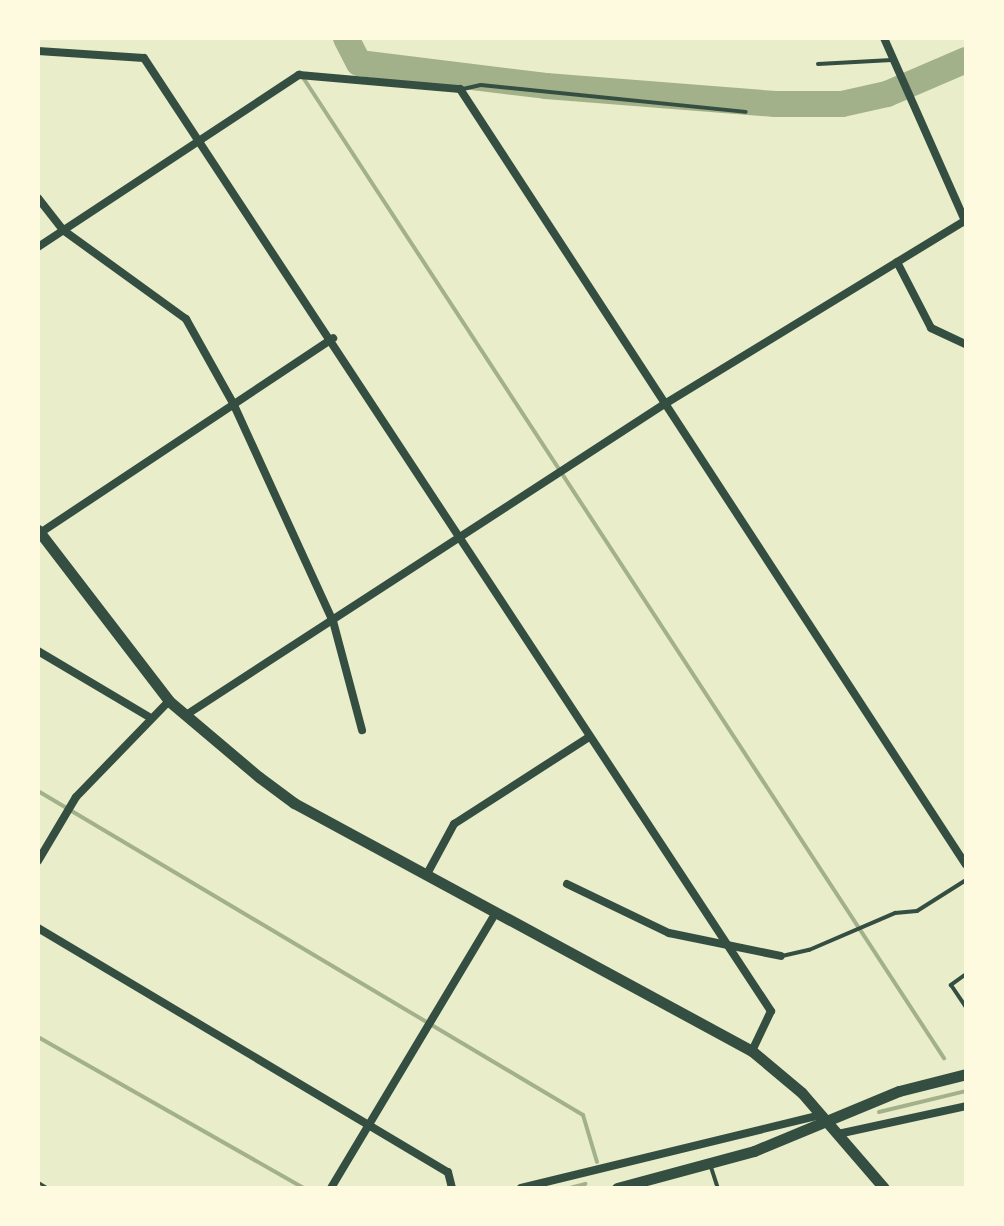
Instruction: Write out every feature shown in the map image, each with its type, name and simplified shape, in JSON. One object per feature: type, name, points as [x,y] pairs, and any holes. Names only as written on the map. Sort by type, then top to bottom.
[{"type":"main road","points":[[39,532],[169,701],[294,803],[752,1051],[824,1118],[884,1188]]},
{"type":"main road","points":[[617,1188],[709,1163],[899,1091],[966,1074]]},
{"type":"street","points":[[186,715],[333,621],[457,536],[663,405],[964,223],[884,38]]},
{"type":"street","points":[[38,51],[144,58],[333,338],[457,536],[725,947],[771,1011],[752,1051]]},
{"type":"street","points":[[38,247],[299,75],[460,89],[663,405],[966,865]]},
{"type":"street","points":[[38,198],[63,230],[186,319],[233,403],[333,621],[362,730]]},
{"type":"street","points":[[897,262],[931,328],[966,344]]},
{"type":"street","points":[[39,532],[333,338]]},
{"type":"street","points":[[38,651],[151,718]]},
{"type":"street","points":[[38,861],[76,797],[169,701]]},
{"type":"street","points":[[427,874],[454,824],[589,737]]},
{"type":"street","points":[[567,884],[669,933],[725,947],[781,956]]},
{"type":"street","points":[[331,1188],[496,912]]},
{"type":"street","points":[[38,928],[448,1172],[452,1188]]},
{"type":"street","points":[[838,1134],[966,1106]]},
{"type":"street","points":[[521,1188],[824,1118]]},
{"type":"lane","points":[[818,64],[894,60]]},
{"type":"lane","points":[[460,89],[481,85],[746,112]]},
{"type":"lane","points":[[781,956],[809,950],[895,913],[917,911],[966,880]]},
{"type":"lane","points":[[966,974],[951,985],[966,1007]]},
{"type":"lane","points":[[709,1163],[718,1188]]},
{"type":"path","points":[[38,1182],[48,1188]]},
{"type":"waterway","points":[[346,38],[359,63],[546,86],[775,104],[842,104],[887,94],[966,60]]},
{"type":"waterway","points":[[304,79],[944,1058]]},
{"type":"waterway","points":[[38,791],[583,1115],[597,1162]]},
{"type":"waterway","points":[[38,1037],[304,1188]]},
{"type":"waterway","points":[[879,1112],[966,1091]]},
{"type":"waterway","points":[[570,1188],[585,1184]]}]
